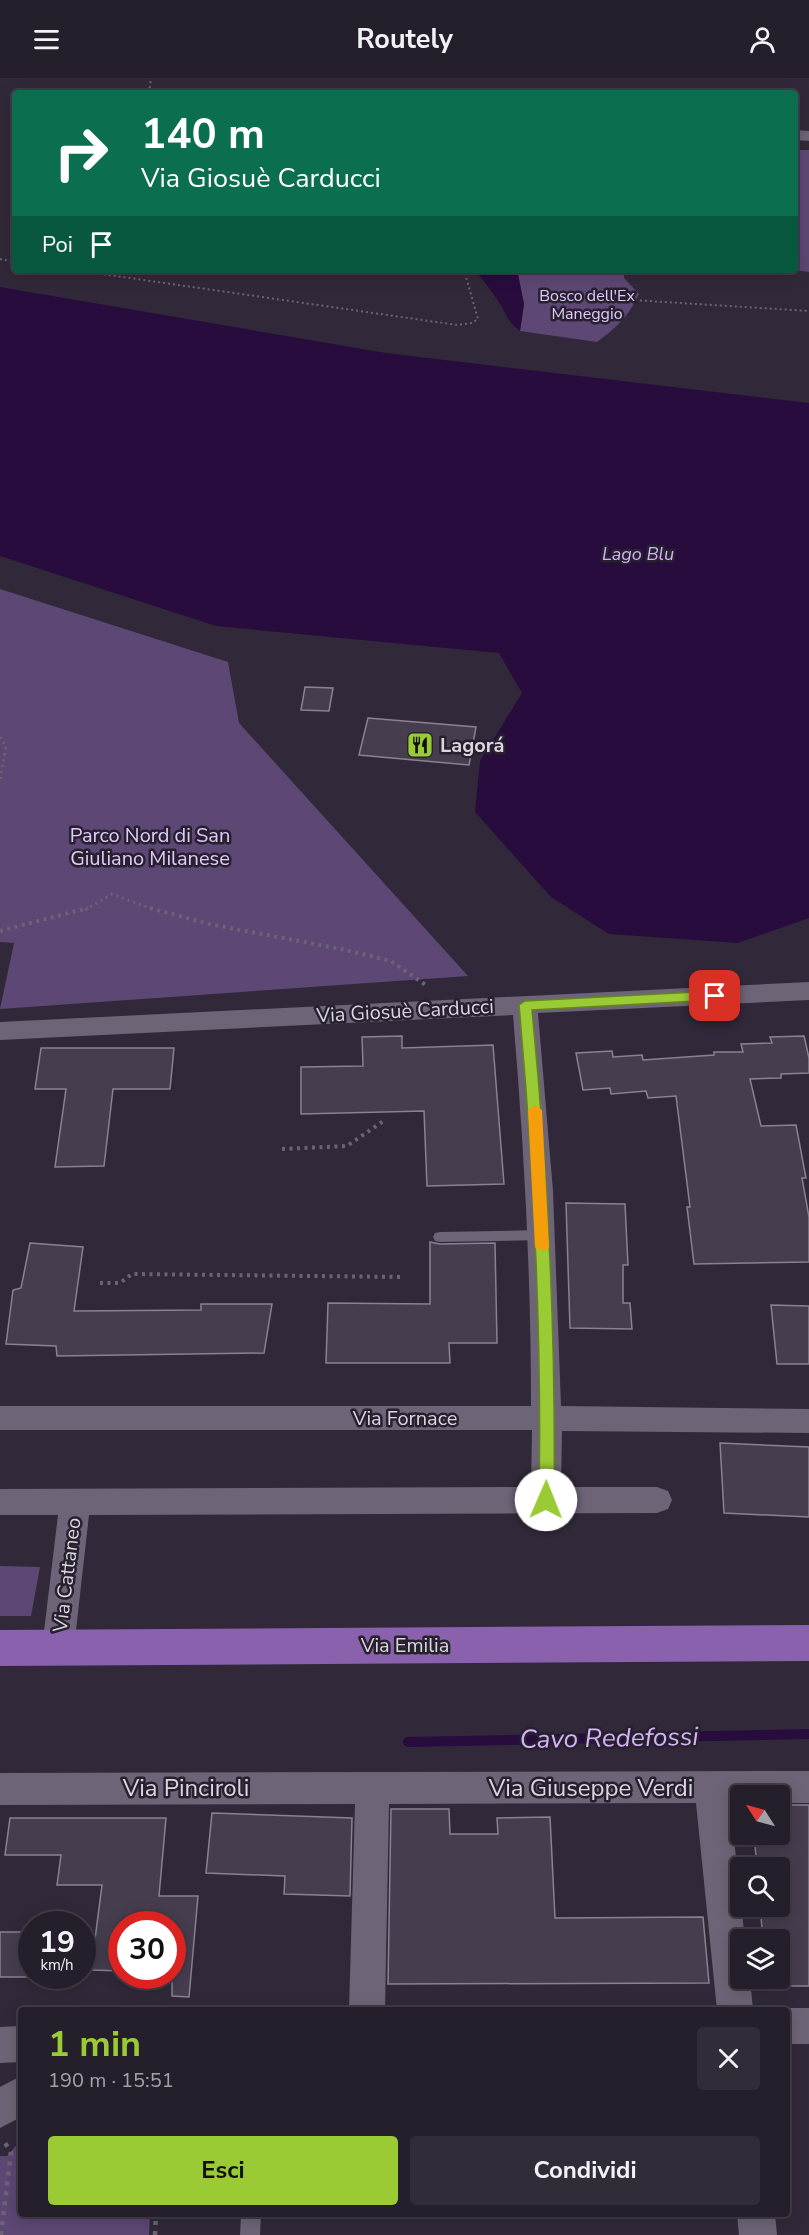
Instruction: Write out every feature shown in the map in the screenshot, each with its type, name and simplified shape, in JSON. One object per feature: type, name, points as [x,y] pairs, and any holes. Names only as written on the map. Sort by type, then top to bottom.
[{"type":"main road","name":"Via Emilia","points":[[0,1648],[809,1642]]},
{"type":"street","name":"Via Giosuè Carducci","points":[[0,1031],[809,991]]},
{"type":"street","points":[[525,1005],[538,1142],[542,1235],[548,1418],[546,1500]]},
{"type":"street","name":"Via Fornace","points":[[0,1418],[548,1418],[809,1421]]},
{"type":"street","points":[[0,1502],[657,1500]]},
{"type":"street","name":"Via Cattaneo","points":[[58,1648],[75,1502]]},
{"type":"street","name":"Via Giuseppe Verdi","points":[[372,1788],[809,1787]]},
{"type":"street","points":[[367,2007],[372,1788]]},
{"type":"street","name":"Via Pinciroli","points":[[0,1789],[372,1788]]},
{"type":"street","points":[[711,1788],[735,2007]]},
{"type":"street","points":[[790,2026],[809,2026]]},
{"type":"street","points":[[0,2045],[18,2044]]},
{"type":"street","points":[[0,2109],[18,2097]]},
{"type":"street","points":[[756,2217],[758,2235]]},
{"type":"lane","points":[[440,1237],[542,1235]]},
{"type":"lane","points":[[250,2235],[251,2217]]},
{"type":"path","points":[[95,273],[457,326],[472,323],[478,319],[465,273]]},
{"type":"path","points":[[600,298],[809,311]]},
{"type":"path","points":[[0,736],[6,747],[0,780]]},
{"type":"path","points":[[0,932],[83,910],[111,894],[137,905],[209,924],[346,950],[391,961],[432,989],[448,1009]]},
{"type":"path","points":[[282,1149],[347,1146],[385,1120]]},
{"type":"path","points":[[99,1283],[120,1283],[132,1274],[404,1277]]},
{"type":"path","points":[[0,2134],[11,2152],[1,2235]]},
{"type":"path","points":[[155,2235],[156,2217]]},
{"type":"green space","points":[[798,150],[809,150],[809,272],[798,270]]},
{"type":"green space","name":"Bosco dell'Ex Maneggio","points":[[518,273],[624,273],[624,278],[639,294],[621,321],[597,342],[520,331],[524,304]]},
{"type":"green space","name":"Parco Nord di San Giuliano Milanese","points":[[0,589],[228,662],[239,723],[468,976],[0,1009],[14,943],[0,942]]},
{"type":"green space","points":[[0,1566],[40,1567],[31,1616],[0,1616]]},
{"type":"green space","points":[[18,2143],[18,2217],[150,2217],[149,2235],[0,2235],[0,2156],[7,2156]]},
{"type":"water","points":[[477,273],[518,273],[524,304],[520,331],[509,320]]},
{"type":"water","name":"Lago Blu","points":[[0,287],[386,353],[809,403],[809,918],[738,943],[609,934],[551,897],[475,812],[480,761],[522,693],[499,653],[216,626],[0,556]]},
{"type":"building","points":[[305,687],[333,688],[329,711],[301,710]]},
{"type":"building","points":[[368,718],[476,727],[469,765],[359,755]]},
{"type":"building","points":[[402,1036],[402,1048],[493,1045],[504,1184],[427,1186],[424,1111],[301,1114],[301,1067],[363,1066],[362,1037]]},
{"type":"building","points":[[804,1036],[809,1058],[809,1073],[781,1074],[781,1078],[750,1079],[761,1126],[796,1125],[806,1178],[802,1178],[809,1217],[809,1262],[694,1264],[687,1207],[690,1207],[676,1096],[648,1098],[646,1091],[611,1094],[610,1088],[583,1090],[576,1053],[612,1051],[613,1057],[642,1055],[643,1060],[714,1055],[714,1052],[743,1052],[741,1044],[772,1043],[770,1037]]},
{"type":"building","points":[[41,1048],[174,1048],[170,1089],[113,1089],[104,1166],[55,1167],[66,1089],[35,1089]]},
{"type":"building","points":[[566,1203],[625,1204],[628,1265],[623,1265],[623,1303],[630,1303],[632,1329],[570,1328]]},
{"type":"building","points":[[430,1242],[440,1244],[495,1243],[497,1343],[449,1343],[450,1363],[326,1363],[328,1303],[430,1304]]},
{"type":"building","points":[[30,1243],[83,1247],[74,1311],[201,1310],[201,1304],[272,1304],[264,1353],[57,1356],[56,1346],[6,1344],[13,1290],[21,1288]]},
{"type":"building","points":[[771,1305],[809,1306],[809,1364],[777,1364]]},
{"type":"building","points":[[720,1443],[809,1447],[809,1517],[724,1513]]},
{"type":"building","points":[[790,1805],[809,1805],[809,1986],[790,1986],[790,1929],[762,1929],[761,1917],[790,1917],[790,1857],[756,1857],[755,1845],[790,1845]]},
{"type":"building","points":[[391,1809],[449,1809],[450,1834],[498,1834],[497,1818],[550,1817],[555,1918],[703,1917],[709,1983],[388,1984]]},
{"type":"building","points":[[212,1813],[352,1818],[350,1896],[284,1894],[285,1876],[206,1873]]},
{"type":"building","points":[[10,1818],[166,1818],[159,1896],[198,1896],[189,1997],[172,1996],[172,1989],[186,1989],[186,1911],[108,1911],[108,1971],[96,1970],[96,1931],[102,1885],[57,1885],[61,1855],[5,1855]]},
{"type":"building","points":[[0,1932],[18,1932],[18,1977],[0,1977]]},
{"type":"waterway","name":"Cavo Redefossi","points":[[408,1742],[809,1734]]},
{"type":"slow traffic","points":[[535,1110],[542,1247]]},
{"type":"place","name":"Lagorá","points":[[420,745]]},
{"type":"route","points":[[546,1500],[548,1418],[538,1142],[525,1005],[715,996]]}]
